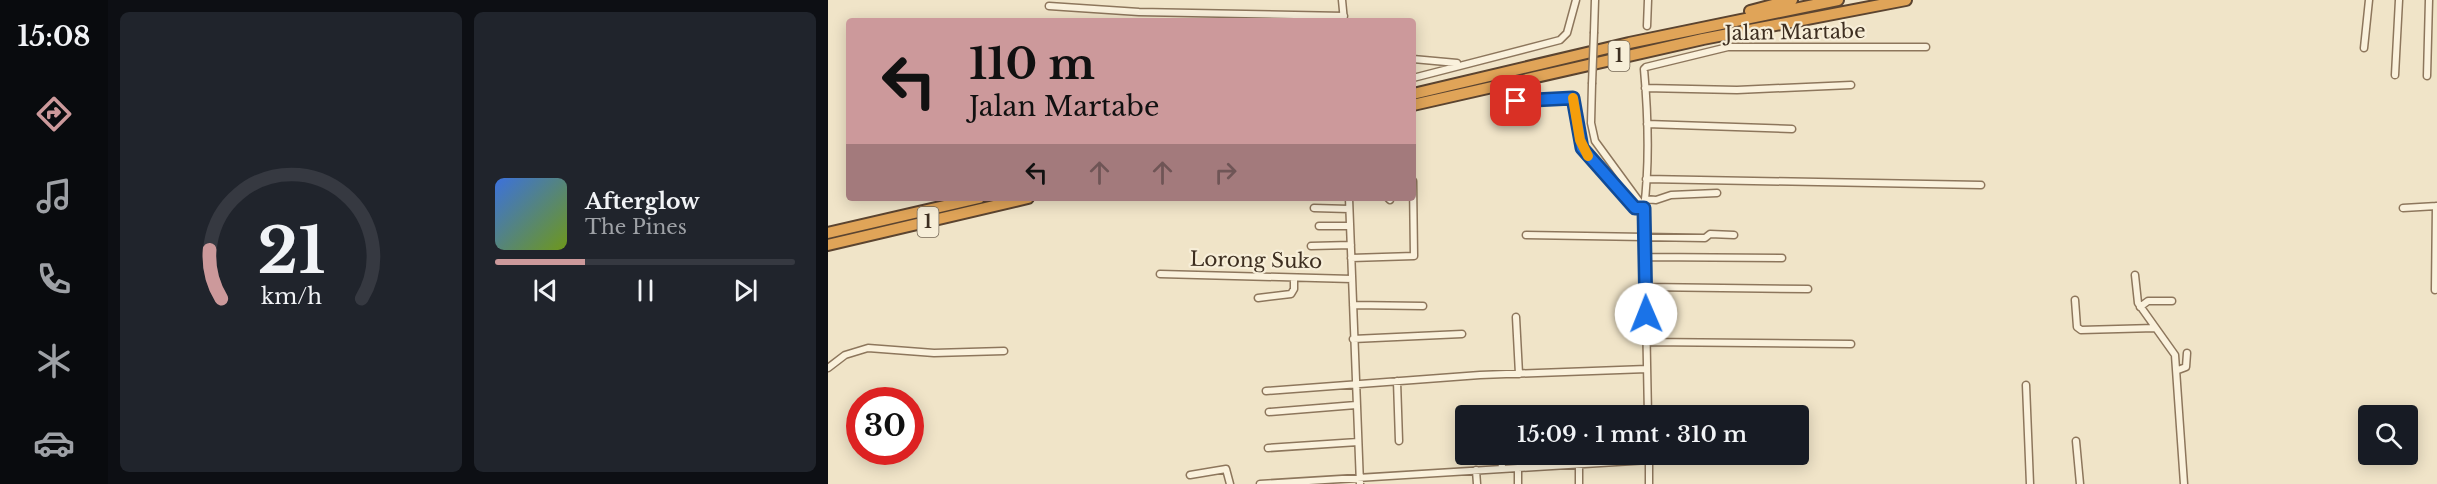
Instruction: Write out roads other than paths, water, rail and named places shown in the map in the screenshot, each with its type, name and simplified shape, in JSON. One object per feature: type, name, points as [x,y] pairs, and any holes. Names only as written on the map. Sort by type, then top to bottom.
[{"type":"highway","points":[[1701,27],[1737,14],[1792,0]]},
{"type":"highway","name":"1","points":[[1416,93],[1701,27],[1838,0]]},
{"type":"highway","name":"1","points":[[1416,104],[1661,47],[1906,0]]},
{"type":"highway","name":"1","points":[[828,233],[966,201]]},
{"type":"highway","name":"1","points":[[828,245],[1015,201]]},
{"type":"street","points":[[1342,0],[1344,18]]},
{"type":"street","points":[[1416,77],[1462,63],[1560,40],[1567,33],[1576,0]]},
{"type":"street","points":[[1595,0],[1591,123],[1595,141],[1644,208]]},
{"type":"street","points":[[1647,26],[1648,0]]},
{"type":"street","points":[[2364,48],[2369,0]]},
{"type":"street","points":[[2395,75],[2399,0]]},
{"type":"street","points":[[2427,76],[2429,0]]},
{"type":"street","points":[[1049,6],[1139,12],[1315,18]]},
{"type":"street","name":"Jalan Martabe","points":[[1648,405],[1644,208],[1647,124],[1644,69],[1646,66],[1728,46],[1926,47]]},
{"type":"street","points":[[1416,59],[1462,63]]},
{"type":"street","points":[[1646,88],[1737,90],[1851,85]]},
{"type":"street","points":[[1516,101],[1573,98],[1582,148],[1635,208],[1644,208]]},
{"type":"street","points":[[1647,124],[1792,129]]},
{"type":"street","points":[[1646,179],[1981,185]]},
{"type":"street","points":[[1645,199],[1656,200],[1671,195],[1718,193]]},
{"type":"street","points":[[1349,201],[1360,481]]},
{"type":"street","points":[[1351,258],[1414,256],[1413,201]]},
{"type":"street","points":[[2403,208],[2436,206],[2435,290]]},
{"type":"street","points":[[1314,208],[1349,209]]},
{"type":"street","points":[[1319,226],[1350,226]]},
{"type":"street","points":[[1526,235],[1705,238],[1710,234],[1734,235]]},
{"type":"street","points":[[1311,246],[1352,245]]},
{"type":"street","points":[[1646,257],[1782,258]]},
{"type":"street","name":"Lorong Suko","points":[[1160,274],[1352,279]]},
{"type":"street","points":[[2135,276],[2140,307],[2175,355],[2178,370],[2184,484]]},
{"type":"street","points":[[1258,298],[1291,294],[1294,289],[1294,278]]},
{"type":"street","points":[[1645,287],[1808,289]]},
{"type":"street","points":[[2075,300],[2077,327],[2081,330],[2155,328]]},
{"type":"street","points":[[2140,307],[2148,301],[2172,301]]},
{"type":"street","points":[[1353,305],[1423,306]]},
{"type":"street","points":[[1516,317],[1519,374]]},
{"type":"street","points":[[1353,339],[1462,334]]},
{"type":"street","points":[[1647,342],[1851,344]]},
{"type":"street","points":[[828,368],[845,355],[861,348],[953,353],[1005,351]]},
{"type":"street","points":[[2178,370],[2186,367],[2187,353]]},
{"type":"street","points":[[1266,391],[1397,381],[1647,369]]},
{"type":"street","points":[[1397,381],[1399,441]]},
{"type":"street","points":[[2026,385],[2030,484]]},
{"type":"street","points":[[1269,412],[1356,405]]},
{"type":"street","points":[[2076,441],[2080,484]]},
{"type":"street","points":[[1268,448],[1358,442]]},
{"type":"street","points":[[1502,465],[1502,469]]},
{"type":"street","points":[[1260,484],[1360,481],[1555,465]]},
{"type":"street","points":[[1579,465],[1579,484]]},
{"type":"street","points":[[1648,484],[1649,465]]},
{"type":"street","points":[[1518,468],[1518,484]]},
{"type":"street","points":[[1190,475],[1226,469],[1230,484]]},
{"type":"street","points":[[1476,470],[1477,484]]}]
